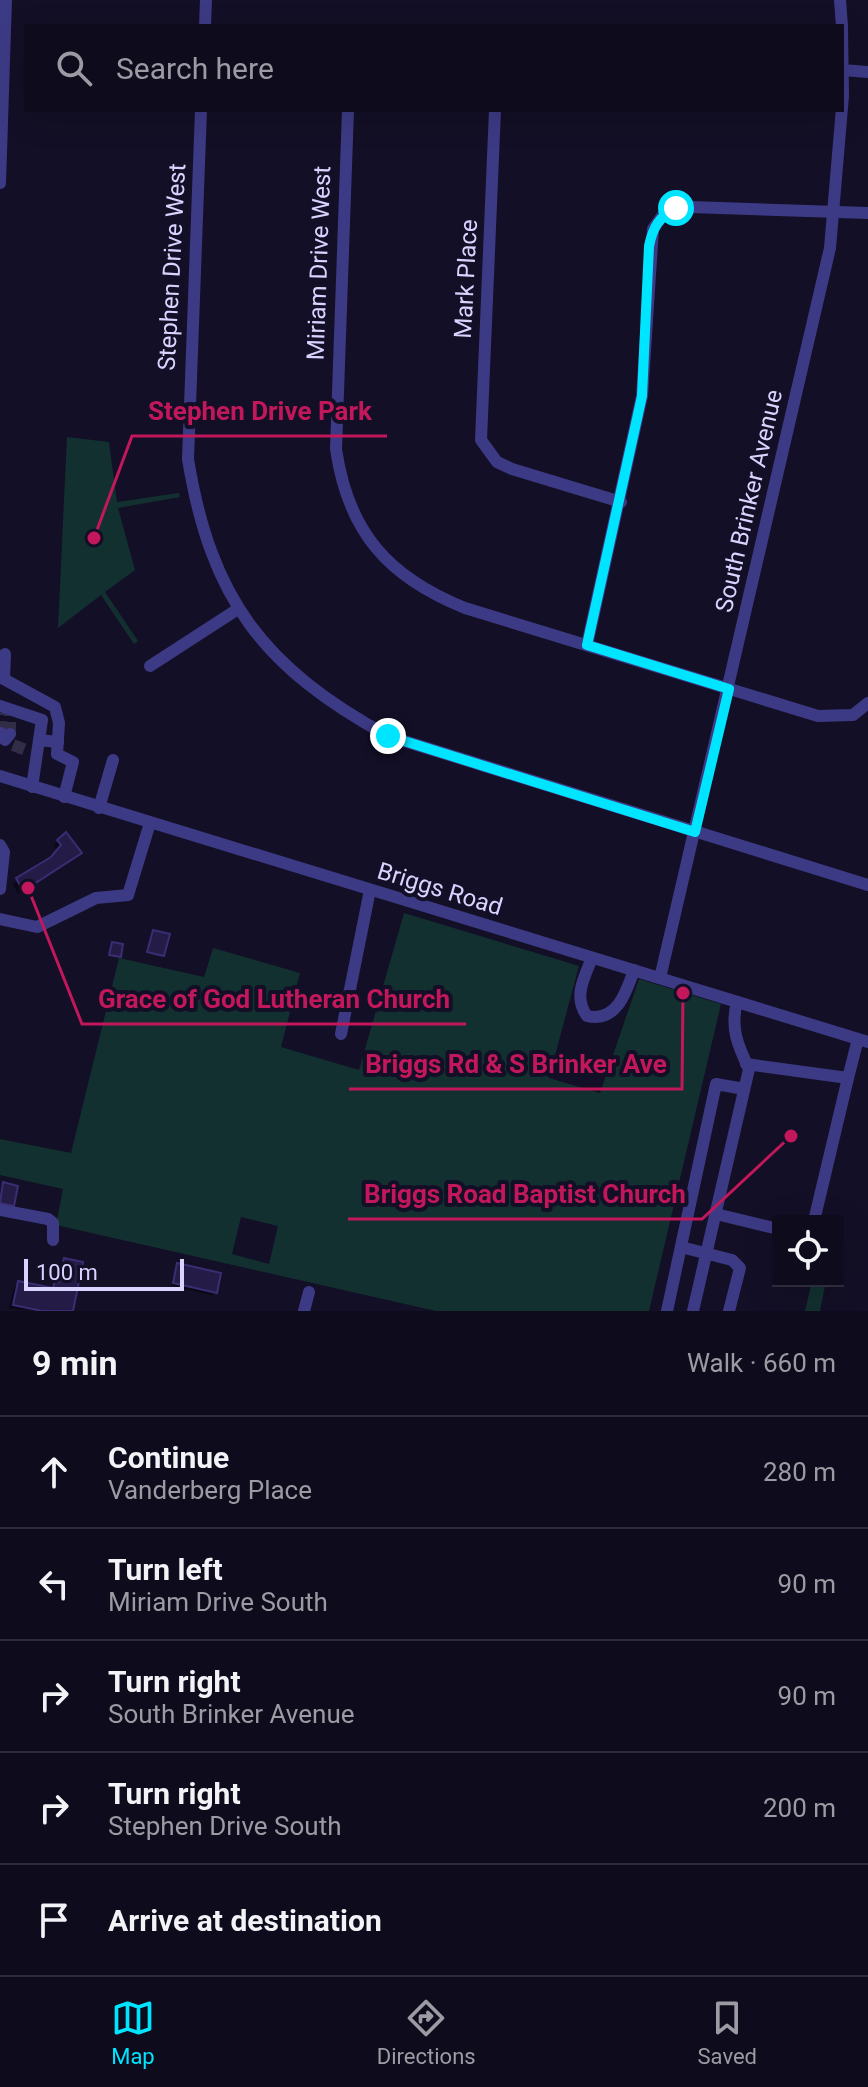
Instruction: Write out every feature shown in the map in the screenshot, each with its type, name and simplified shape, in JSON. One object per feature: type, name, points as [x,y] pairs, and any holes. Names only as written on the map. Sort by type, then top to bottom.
[{"type":"street","points":[[0,183],[6,0]]},
{"type":"street","points":[[205,24],[206,0]]},
{"type":"street","name":"South Brinker Avenue","points":[[840,0],[842,24]]},
{"type":"street","points":[[844,70],[868,72]]},
{"type":"street","name":"Stephen Drive West","points":[[201,112],[188,459],[197,514],[238,609],[274,656],[331,705],[388,736],[868,885]]},
{"type":"street","name":"Miriam Drive West","points":[[348,112],[336,449],[346,499],[358,524],[378,552],[430,594],[729,689],[818,716],[853,715],[868,703]]},
{"type":"street","name":"Mark Place","points":[[495,112],[481,430],[486,450],[497,462],[512,469],[621,502]]},
{"type":"street","name":"South Brinker Avenue","points":[[660,978],[819,301],[834,212],[840,112]]},
{"type":"street","points":[[587,645],[642,396],[649,246],[653,229],[663,215],[691,207],[868,213]]},
{"type":"street","points":[[150,666],[238,609]]},
{"type":"street","points":[[5,654],[2,678],[55,707],[57,754],[73,762],[64,797]]},
{"type":"street","points":[[5,710],[42,720],[39,740],[29,755],[32,787]]},
{"type":"street","points":[[39,740],[58,742]]},
{"type":"street","points":[[99,808],[113,760]]},
{"type":"street","name":"Briggs Road","points":[[0,776],[863,1041]]},
{"type":"street","points":[[0,919],[37,927],[96,898],[128,895],[150,823]]},
{"type":"street","points":[[0,845],[4,852],[0,889]]},
{"type":"street","points":[[341,1034],[370,890]]},
{"type":"street","points":[[592,958],[580,990],[580,1006],[587,1016],[599,1019],[611,1015],[626,992],[634,970]]},
{"type":"street","points":[[693,1311],[749,1069],[735,1039],[737,1002]]},
{"type":"street","points":[[815,1215],[848,1078],[863,1041]]},
{"type":"street","points":[[746,1064],[848,1078]]},
{"type":"street","points":[[667,1311],[716,1084],[744,1089]]},
{"type":"street","points":[[0,1210],[48,1219],[53,1223],[53,1240]]},
{"type":"street","points":[[716,1214],[772,1228]]},
{"type":"street","points":[[681,1247],[732,1260],[740,1268],[729,1311]]},
{"type":"street","points":[[304,1311],[309,1292]]},
{"type":"green space","points":[[67,437],[109,442],[117,502],[179,493],[180,497],[118,508],[135,570],[105,592],[138,641],[134,644],[101,595],[58,628]]},
{"type":"green space","points":[[404,913],[579,966],[549,1078],[600,1093],[639,979],[721,1004],[649,1311],[436,1311],[56,1225],[63,1189],[0,1175],[0,1139],[71,1153],[119,958],[204,977],[213,948],[300,973],[281,1047],[359,1070]],"holes":[[[241,1217],[278,1226],[269,1264],[232,1254]]]},
{"type":"green space","points":[[811,1287],[825,1287],[820,1311],[805,1311]]},
{"type":"building","points":[[66,832],[82,853],[23,891],[16,878],[51,857],[61,845],[57,840]]},
{"type":"building","points":[[153,930],[170,934],[164,956],[147,952]]},
{"type":"building","points":[[112,942],[123,944],[121,957],[109,955]]},
{"type":"building","points":[[3,1182],[18,1186],[14,1206],[0,1203]]},
{"type":"building","points":[[64,1258],[83,1262],[73,1311],[42,1311],[13,1305],[18,1281],[53,1288],[55,1281],[59,1282]]},
{"type":"building","points":[[177,1263],[221,1273],[217,1293],[173,1283]]},
{"type":"tunnel","points":[[1,733],[2,713]]},
{"type":"tunnel","points":[[10,714],[10,734]]},
{"type":"tunnel","points":[[13,745],[26,750]]},
{"type":"place","name":"Stephen Drive Park","points":[[94,538]]},
{"type":"place","name":"Grace of God Lutheran Church","points":[[28,888]]},
{"type":"place","name":"Briggs Rd & S Brinker Ave","points":[[683,993]]},
{"type":"place","name":"Briggs Road Baptist Church","points":[[791,1136]]},
{"type":"route","points":[[388,736],[453,759],[695,832],[729,689],[587,645],[632,453],[642,396],[649,246],[653,229],[663,215],[676,208]]}]
